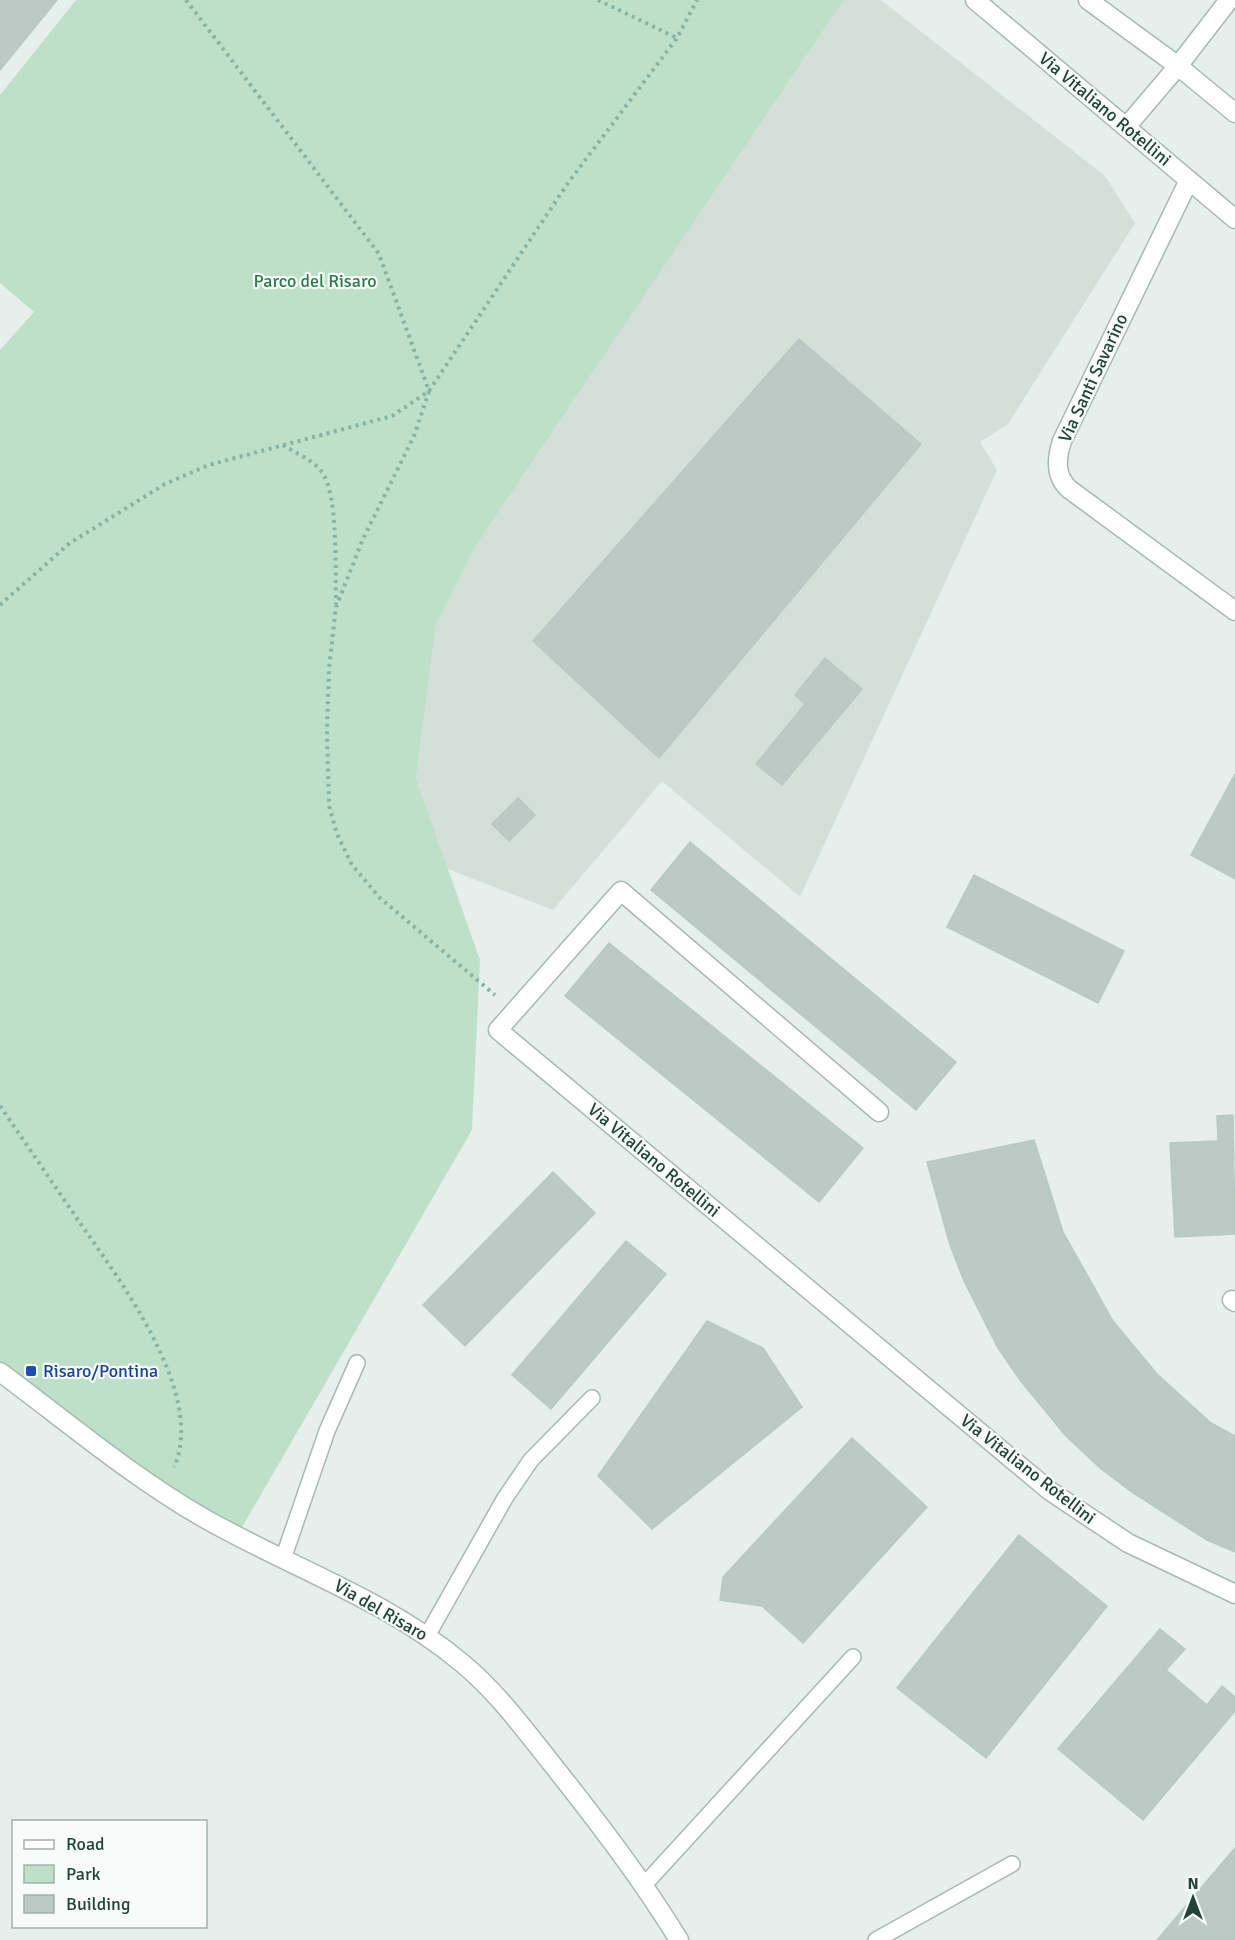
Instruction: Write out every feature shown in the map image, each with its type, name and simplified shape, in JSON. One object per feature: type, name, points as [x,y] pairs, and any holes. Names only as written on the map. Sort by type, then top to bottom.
[{"type":"street","name":"Via Vitaliano Rotellini","points":[[975,0],[1235,219]]},
{"type":"street","points":[[1088,0],[1178,66],[1235,113]]},
{"type":"street","points":[[1127,126],[1178,66],[1229,0]]},
{"type":"street","name":"Via Santi Savarino","points":[[1189,180],[1062,441],[1058,469],[1062,481],[1070,489],[1235,611]]},
{"type":"street","name":"Via Vitaliano Rotellini","points":[[879,1112],[621,891],[498,1030],[1050,1491],[1128,1543],[1235,1594]]},
{"type":"street","name":"Via del Risaro","points":[[0,1372],[201,1516],[369,1600],[427,1636],[478,1677],[503,1703],[645,1884],[679,1940]]},
{"type":"lane","points":[[283,1559],[327,1431],[357,1363]]},
{"type":"lane","points":[[427,1636],[505,1498],[531,1460],[592,1398]]},
{"type":"lane","points":[[645,1884],[853,1657]]},
{"type":"lane","points":[[876,1940],[1012,1864]]},
{"type":"path","points":[[186,0],[379,254],[429,391]]},
{"type":"path","points":[[598,0],[677,38]]},
{"type":"path","points":[[336,608],[363,539],[414,436],[429,391],[568,183],[677,38],[697,0]]},
{"type":"path","points":[[0,605],[70,543],[165,484],[209,465],[392,416],[429,391]]},
{"type":"path","points":[[282,445],[309,460],[322,472],[332,496],[336,608],[329,668],[327,732],[329,806],[337,834],[352,865],[380,898],[514,1011]]},
{"type":"path","points":[[0,1106],[136,1304],[164,1362],[180,1411],[183,1444],[175,1466],[159,1488]]},
{"type":"shaded area","points":[[844,0],[881,0],[1105,176],[1135,223],[1008,424],[980,442],[997,470],[800,897],[662,781],[553,910],[448,869],[416,778],[436,625],[475,547]]},
{"type":"green space","name":"Parco del Risaro","points":[[76,0],[844,0],[475,547],[436,625],[416,778],[480,960],[472,1130],[237,1536],[0,1364],[0,350],[34,312],[0,283],[0,95]]},
{"type":"building","points":[[0,0],[57,0],[0,70]]},
{"type":"building","points":[[799,339],[921,444],[659,758],[533,641]]},
{"type":"building","points":[[825,658],[862,689],[782,785],[756,764],[805,704],[795,695]]},
{"type":"building","points":[[1235,774],[1235,879],[1191,855]]},
{"type":"building","points":[[518,798],[535,815],[509,841],[492,824]]},
{"type":"building","points":[[690,842],[956,1062],[916,1110],[651,890]]},
{"type":"building","points":[[974,875],[1124,951],[1098,1003],[947,927]]},
{"type":"building","points":[[609,943],[863,1148],[819,1202],[565,996]]},
{"type":"building","points":[[1233,1115],[1235,1234],[1175,1237],[1170,1143],[1218,1141],[1217,1116]]},
{"type":"building","points":[[1034,1140],[1063,1232],[1113,1321],[1157,1374],[1211,1423],[1235,1436],[1235,1552],[1207,1540],[1133,1493],[1100,1468],[1065,1435],[1020,1380],[998,1348],[964,1281],[950,1245],[927,1162]]},
{"type":"building","points":[[553,1172],[595,1213],[465,1346],[423,1305]]},
{"type":"building","points":[[626,1241],[666,1274],[551,1409],[512,1375]]},
{"type":"building","points":[[707,1321],[763,1348],[802,1407],[652,1529],[598,1476]]},
{"type":"building","points":[[852,1438],[927,1507],[803,1643],[762,1606],[720,1600],[723,1577]]},
{"type":"building","points":[[1019,1535],[1107,1606],[986,1758],[897,1688]]},
{"type":"building","points":[[1160,1629],[1185,1649],[1166,1670],[1207,1705],[1222,1686],[1235,1697],[1235,1711],[1143,1820],[1058,1749]]},
{"type":"building","points":[[1235,1848],[1235,1940],[1157,1940]]},
{"type":"place","name":"Risaro/Pontina","points":[[31,1371]]}]
